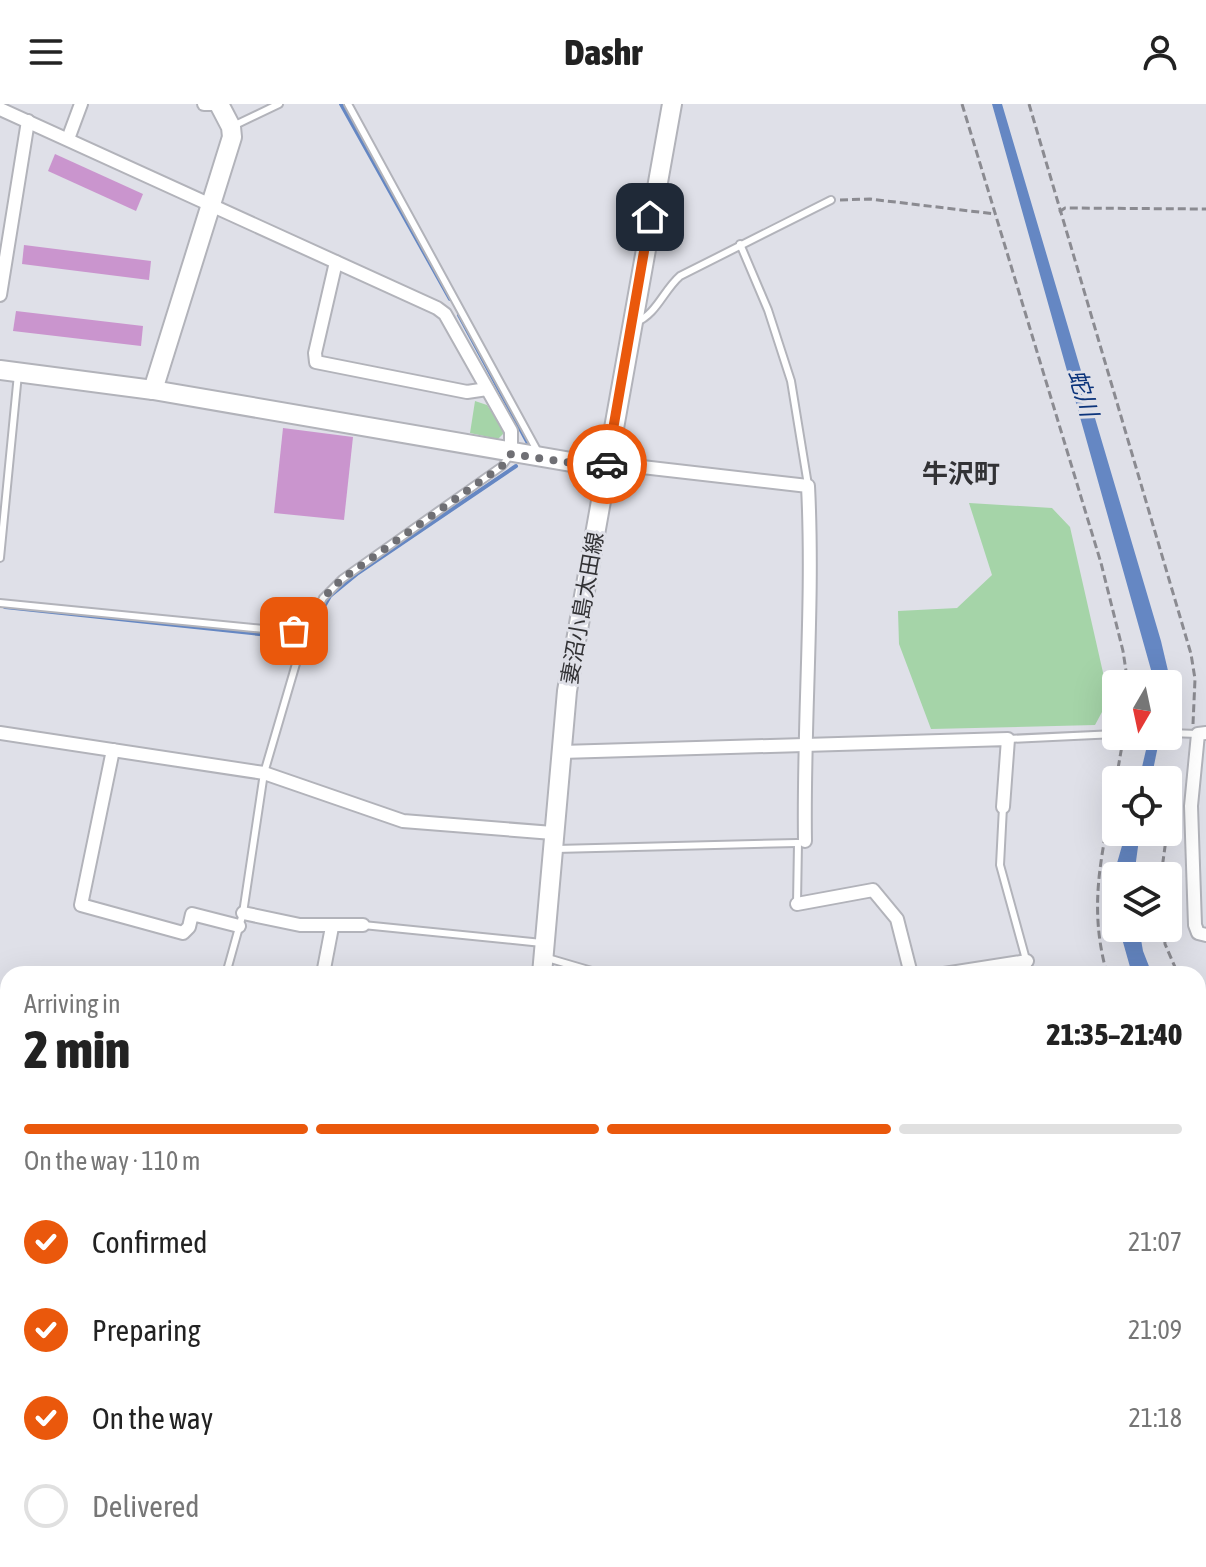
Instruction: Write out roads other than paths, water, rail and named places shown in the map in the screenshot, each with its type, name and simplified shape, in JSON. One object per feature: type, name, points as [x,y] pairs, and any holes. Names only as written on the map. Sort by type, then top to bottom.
[{"type":"street","points":[[68,139],[81,104]]},
{"type":"street","points":[[153,390],[232,137],[231,127],[216,104],[204,104]]},
{"type":"street","name":"妻沼小島太田線","points":[[543,958],[570,676],[630,325],[672,104]]},
{"type":"street","points":[[0,109],[211,203],[445,314],[511,431],[511,454]]},
{"type":"street","points":[[0,295],[28,121]]},
{"type":"street","points":[[336,262],[315,353],[316,362],[467,392],[487,389]]},
{"type":"street","points":[[9,371],[153,390],[606,468],[616,464],[808,486],[812,564],[801,842]]},
{"type":"street","points":[[0,733],[264,773],[403,821],[552,841]]},
{"type":"street","points":[[1194,734],[1191,806],[1195,925],[1198,933],[1206,935]]},
{"type":"street","points":[[561,752],[1008,739],[1003,807]]},
{"type":"street","points":[[113,750],[81,905],[183,933],[189,927],[192,914],[300,925],[363,925]]},
{"type":"street","points":[[797,904],[873,890],[897,919],[909,966]]},
{"type":"street","points":[[325,966],[332,927]]},
{"type":"street","points":[[995,966],[1027,961]]},
{"type":"lane","points":[[231,127],[279,104]]},
{"type":"lane","points":[[348,104],[538,449],[537,458]]},
{"type":"lane","points":[[630,325],[649,318],[662,293],[680,276],[831,200]]},
{"type":"lane","points":[[740,244],[768,310],[791,381],[808,486]]},
{"type":"lane","points":[[0,558],[9,371]]},
{"type":"lane","points":[[228,966],[241,919],[264,773],[305,633],[331,588],[502,466],[511,454]]},
{"type":"lane","points":[[0,603],[305,633]]},
{"type":"lane","points":[[1008,739],[1102,735]]},
{"type":"lane","points":[[1003,807],[1000,865],[1028,966]]},
{"type":"lane","points":[[552,841],[801,842],[797,904]]},
{"type":"lane","points":[[363,925],[510,937],[543,958],[572,966]]},
{"type":"water","name":"蛇川","points":[[992,104],[1002,104],[1161,641],[1168,670],[1151,670]]},
{"type":"water","points":[[1146,750],[1157,750],[1154,766],[1142,766]]},
{"type":"water","points":[[1122,846],[1138,846],[1136,862],[1117,862]]},
{"type":"water","points":[[1123,942],[1141,942],[1149,966],[1130,966]]},
{"type":"waterway","points":[[341,104],[450,299]]},
{"type":"waterway","points":[[459,315],[530,447]]},
{"type":"waterway","points":[[318,617],[330,596],[358,573],[516,466]]},
{"type":"waterway","points":[[5,607],[288,637]]},
{"type":"district","name":"牛沢町","points":[[961,474]]}]
